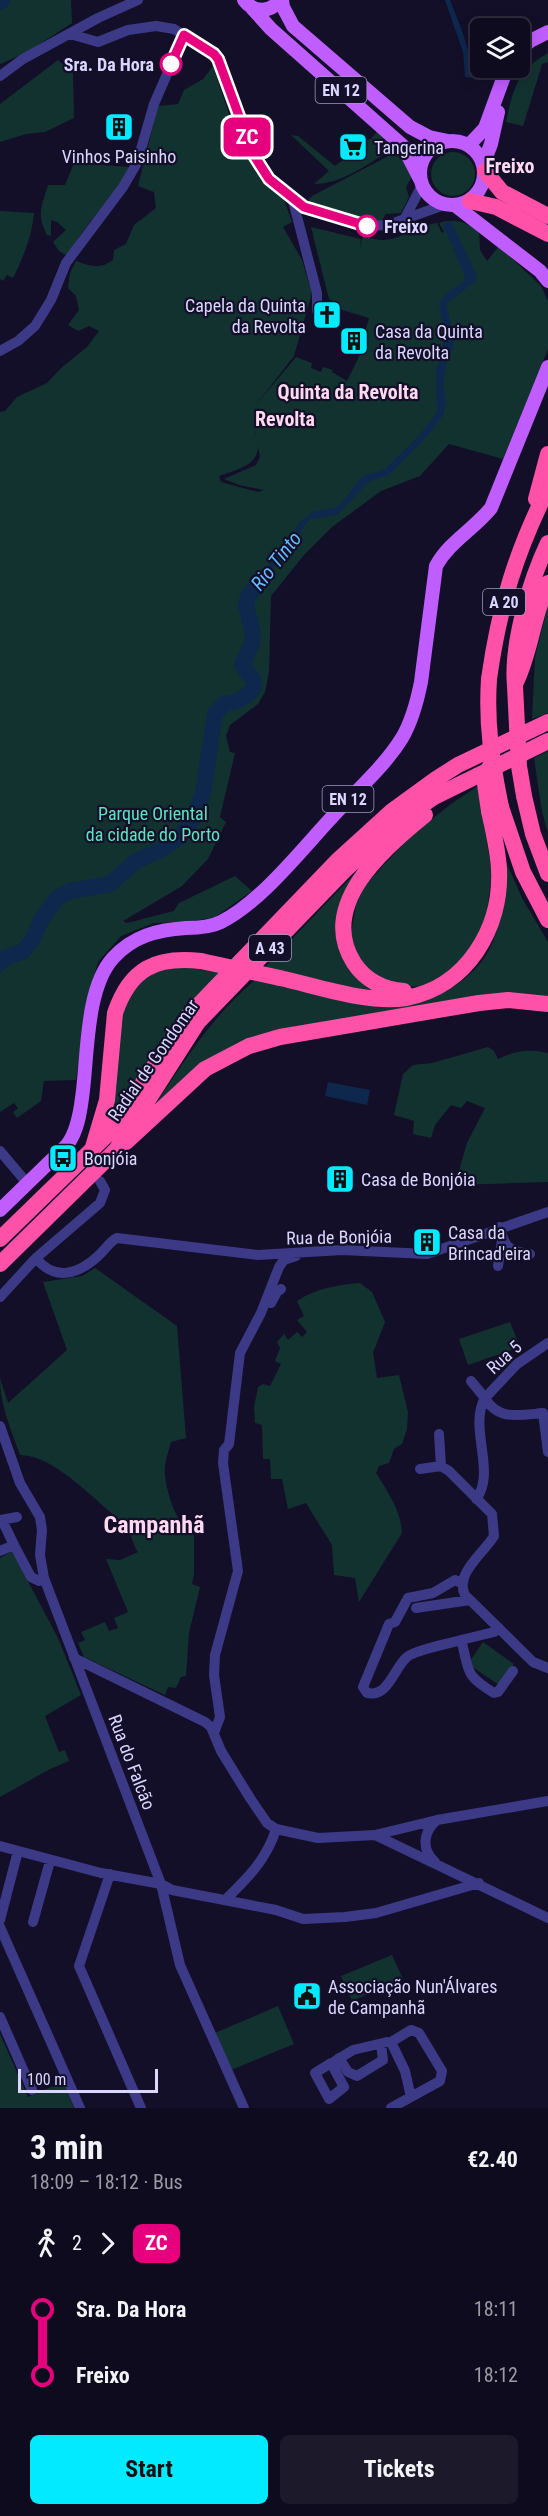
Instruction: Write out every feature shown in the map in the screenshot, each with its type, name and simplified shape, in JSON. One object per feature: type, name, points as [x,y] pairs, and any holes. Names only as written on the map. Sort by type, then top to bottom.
[{"type":"highway","points":[[484,168],[502,192],[546,230]]},
{"type":"highway","points":[[457,204],[496,207],[546,230]]},
{"type":"highway","points":[[529,526],[548,454]]},
{"type":"highway","name":"A 20","points":[[495,809],[484,784],[491,762],[487,712],[496,629],[514,565],[529,526],[548,488]]},
{"type":"highway","name":"A 20","points":[[548,543],[542,555],[520,628],[513,665],[519,766],[524,796],[533,834],[548,874]]},
{"type":"highway","points":[[515,686],[525,664],[541,598],[548,583]]},
{"type":"highway","name":"Radial de Gondomar","points":[[0,1239],[115,1125],[189,1015],[337,861],[392,811],[436,778],[548,722]]},
{"type":"highway","name":"Radial de Gondomar","points":[[0,1264],[116,1150],[198,1022],[344,871],[397,822],[434,797],[548,741]]},
{"type":"highway","points":[[429,990],[395,990],[370,981],[360,972],[345,942],[344,913],[355,888],[374,863],[412,825],[463,783]]},
{"type":"highway","points":[[93,1148],[107,1100],[115,1013],[128,986],[147,967],[171,959],[201,961],[374,998],[406,998],[429,990],[465,967],[482,946],[492,924],[499,871],[495,809]]},
{"type":"highway","points":[[495,809],[523,872],[548,920]]},
{"type":"highway","points":[[116,1150],[205,1069],[249,1046],[280,1037],[479,1003],[508,1000],[548,1004]]},
{"type":"main road","name":"EN 12","points":[[245,3],[266,10],[281,0],[293,26],[410,127],[429,137],[469,145]]},
{"type":"main road","name":"EN 12","points":[[245,3],[265,24],[403,146],[428,195],[457,204],[540,271],[548,281]]},
{"type":"main road","points":[[530,41],[548,32]]},
{"type":"main road","points":[[484,168],[477,152],[469,145],[486,128],[504,78]]},
{"type":"main road","points":[[457,204],[482,188],[484,168],[497,121],[500,91]]},
{"type":"main road","points":[[421,182],[420,168],[430,150],[448,141]]},
{"type":"main road","name":"EN 12","points":[[0,1209],[27,1183],[70,1148],[81,1108],[97,986],[106,965],[122,949],[141,936],[167,929],[197,928],[218,924],[236,915],[380,766],[401,738],[414,711],[421,682],[436,566],[447,550],[491,508],[548,367]]},
{"type":"street","points":[[3,73],[22,59],[98,18],[138,0]]},
{"type":"street","points":[[70,34],[98,42],[128,30],[156,26],[174,29],[214,54],[218,59],[253,154],[269,179],[293,201],[304,207],[333,218],[367,226],[388,225],[457,204]]},
{"type":"street","points":[[0,351],[18,341],[35,326],[51,300],[66,262],[123,187],[137,163],[154,104],[184,35]]},
{"type":"street","points":[[405,218],[421,182]]},
{"type":"street","points":[[293,201],[316,292],[317,311]]},
{"type":"street","points":[[0,1151],[27,1183]]},
{"type":"street","points":[[0,1297],[36,1258],[100,1203],[105,1190],[100,1181]]},
{"type":"street","name":"Rua de Bonjóia","points":[[36,1258],[48,1270],[66,1273],[94,1260],[113,1239],[125,1238],[254,1254],[273,1255],[303,1251],[342,1250],[427,1254],[548,1212]]},
{"type":"street","points":[[498,1266],[502,1240],[500,1227]]},
{"type":"street","points":[[502,1240],[514,1251],[530,1254]]},
{"type":"street","points":[[214,1733],[220,1717],[214,1675],[215,1654],[237,1571],[223,1457],[229,1444],[240,1353],[258,1320],[279,1267],[284,1260],[300,1255],[303,1251]]},
{"type":"street","points":[[258,1320],[281,1289]]},
{"type":"street","name":"Rua 5","points":[[485,1398],[517,1364],[548,1343]]},
{"type":"street","name":"Rua 5","points":[[471,1381],[496,1412],[505,1415],[543,1413],[548,1452]]},
{"type":"street","points":[[476,1498],[483,1488],[479,1420],[485,1398]]},
{"type":"street","name":"Rua do Falcão","points":[[0,1426],[20,1483],[40,1517],[42,1530],[40,1555],[44,1578],[161,1884],[180,1965],[244,2108]]},
{"type":"street","points":[[439,1434],[441,1466],[492,1514],[494,1536],[461,1583]]},
{"type":"street","points":[[420,1469],[441,1466]]},
{"type":"street","points":[[17,1517],[1,1520],[31,1577],[37,1581],[44,1578]]},
{"type":"street","points":[[0,1551],[14,1545]]},
{"type":"street","points":[[499,1628],[494,1632],[407,1656],[385,1688],[375,1694],[368,1693],[363,1687],[389,1624],[395,1622],[408,1598],[433,1593],[455,1580],[461,1583],[470,1600],[499,1628],[533,1662],[548,1668]]},
{"type":"street","points":[[416,1608],[470,1600]]},
{"type":"street","points":[[461,1640],[465,1665],[473,1678],[494,1693],[498,1692],[513,1671]]},
{"type":"street","points":[[74,1658],[205,1722],[214,1733],[221,1751],[250,1798],[267,1823],[276,1829],[318,1838],[375,1835],[437,1820],[548,1801]]},
{"type":"street","points":[[437,1820],[427,1831],[425,1842],[426,1851],[438,1864]]},
{"type":"street","points":[[225,1900],[261,1862],[276,1829]]},
{"type":"street","points":[[375,1835],[548,1918]]},
{"type":"street","points":[[0,1846],[50,1861],[161,1884],[172,1890],[276,1910],[303,1919],[376,1913],[479,1883]]},
{"type":"street","points":[[0,1920],[18,1851]]},
{"type":"street","points":[[33,1922],[50,1861]]},
{"type":"street","points":[[110,1874],[79,1966],[141,2108]]},
{"type":"street","points":[[0,1927],[80,2108]]},
{"type":"street","points":[[0,2017],[32,2090]]},
{"type":"street","points":[[335,2060],[344,2087],[331,2103],[315,2073],[335,2060],[353,2050],[386,2043],[411,2030],[416,2030],[442,2071],[440,2081],[391,2108]]},
{"type":"street","points":[[335,2060],[348,2072],[357,2076],[383,2060],[386,2043]]},
{"type":"street","points":[[386,2043],[405,2071],[411,2097]]},
{"type":"green space","points":[[0,0],[71,0],[72,23],[26,53],[0,64]]},
{"type":"green space","points":[[548,53],[548,62],[542,64],[523,126],[506,122],[518,82],[520,78],[530,78],[530,65]]},
{"type":"green space","points":[[58,60],[73,73],[74,118],[45,132],[26,134],[0,142],[0,104]]},
{"type":"green space","name":"Parque Oriental da cidade do Porto","points":[[213,66],[229,114],[226,126],[230,133],[237,136],[262,182],[284,200],[292,222],[283,227],[302,260],[312,293],[294,356],[255,406],[296,357],[312,363],[311,368],[321,372],[323,367],[333,370],[332,372],[347,381],[358,359],[369,318],[336,308],[334,302],[329,299],[311,227],[361,239],[360,248],[363,236],[381,240],[396,238],[426,222],[427,225],[437,223],[442,233],[444,232],[439,223],[455,221],[469,225],[479,231],[480,250],[487,261],[499,246],[541,286],[548,301],[548,349],[503,459],[449,444],[420,476],[381,491],[332,527],[304,555],[271,596],[269,672],[265,692],[258,704],[230,725],[226,736],[230,752],[235,753],[220,817],[226,822],[208,859],[182,886],[123,921],[127,923],[174,911],[179,903],[235,876],[252,891],[215,917],[188,922],[154,923],[121,936],[98,962],[86,1008],[76,1080],[44,1081],[41,1101],[17,1118],[13,1112],[18,1108],[14,1103],[0,1112],[0,412],[5,411],[17,397],[47,383],[87,347],[99,331],[89,326],[78,331],[68,325],[79,310],[76,296],[68,288],[70,273],[76,261],[90,266],[99,266],[113,260],[114,250],[126,244],[134,225],[156,208],[154,192],[138,186],[158,106],[178,104],[184,90],[203,79]],"holes":[[[258,445],[260,457],[256,465],[224,479],[239,485],[264,490],[258,492],[221,482],[219,476],[244,467],[254,459]]]},
{"type":"green space","points":[[378,130],[393,145],[390,151],[344,177],[314,184],[329,171],[291,135],[298,136],[335,166],[343,160],[354,160],[365,147],[359,141],[371,139]]},
{"type":"green space","points":[[398,151],[412,177],[406,187],[409,197],[401,213],[386,214],[381,222],[370,222],[357,216],[312,207],[309,199],[312,196]]},
{"type":"green space","points":[[453,152],[462,153],[469,158],[474,165],[474,183],[469,190],[462,195],[453,196],[444,195],[437,190],[432,183],[431,174],[432,165],[437,158],[444,153]]},
{"type":"green space","points":[[74,163],[130,167],[68,256],[59,251],[53,242],[66,230],[51,220],[51,236],[47,235],[41,210],[48,185],[65,185]]},
{"type":"green space","points":[[0,211],[34,213],[24,255],[13,278],[7,275],[3,281],[0,279]]},
{"type":"green space","points":[[548,605],[548,713],[532,719],[535,657]]},
{"type":"green space","points":[[548,751],[548,833],[542,812],[534,758]]},
{"type":"green space","points":[[478,786],[492,874],[485,925],[459,967],[422,986],[397,987],[368,971],[354,949],[351,933],[356,905],[365,885],[412,835]]},
{"type":"green space","points":[[506,862],[522,898],[548,942],[548,1001],[244,1045],[149,1114],[210,1026],[255,980],[427,1000],[451,988],[469,975],[482,961],[491,946],[502,908]]},
{"type":"green space","points":[[362,866],[341,938],[379,993],[264,968]]},
{"type":"green space","points":[[187,963],[224,972],[105,1127],[123,1005],[147,975]]},
{"type":"green space","points":[[488,1047],[494,1051],[498,1059],[523,1051],[548,1053],[548,1182],[458,1185],[456,1181],[467,1143],[485,1108],[467,1101],[461,1108],[451,1105],[435,1125],[431,1138],[413,1134],[414,1121],[394,1115],[403,1074],[413,1065],[432,1063]]},
{"type":"green space","points":[[95,1268],[177,1326],[186,1438],[171,1442],[165,1463],[165,1474],[176,1514],[194,1535],[192,1584],[200,1587],[189,1633],[186,1676],[181,1677],[176,1688],[168,1687],[165,1695],[84,1657],[78,1643],[85,1640],[81,1632],[105,1622],[109,1631],[118,1628],[114,1618],[128,1612],[106,1559],[120,1560],[138,1552],[124,1523],[62,1471],[34,1457],[20,1455],[0,1388],[0,1378],[8,1403],[67,1350],[43,1282],[82,1276]]},
{"type":"green space","points":[[360,1283],[372,1292],[385,1322],[373,1353],[377,1378],[399,1375],[408,1412],[407,1429],[402,1444],[394,1449],[389,1463],[379,1466],[376,1473],[396,1509],[402,1533],[359,1602],[355,1578],[334,1575],[332,1545],[306,1503],[288,1509],[282,1479],[271,1479],[270,1459],[263,1459],[262,1425],[255,1423],[254,1407],[258,1387],[263,1384],[270,1386],[281,1364],[275,1361],[280,1348],[277,1342],[284,1334],[288,1340],[297,1332],[302,1337],[307,1332],[297,1320],[304,1316],[297,1301],[327,1288]]},
{"type":"green space","points":[[510,1322],[520,1347],[468,1365],[459,1339]]},
{"type":"green space","points":[[12,1551],[58,1638],[81,1695],[45,1716],[59,1752],[65,1750],[69,1761],[0,1797],[0,1558]]},
{"type":"green space","points":[[483,1642],[514,1664],[499,1685],[468,1664]]},
{"type":"green space","points":[[392,1955],[403,1979],[352,2001],[341,1976]]},
{"type":"green space","points":[[278,2006],[294,2044],[231,2070],[215,2033]]},
{"type":"green space","points":[[0,2034],[28,2097],[63,2082],[74,2108],[0,2108]]},
{"type":"water","points":[[445,0],[450,0],[464,38],[470,57],[470,78],[465,77],[463,52]]},
{"type":"water","points":[[451,221],[477,280],[446,304],[453,332],[453,348],[447,361],[443,385],[446,403],[443,415],[428,435],[389,475],[368,482],[337,515],[310,519],[251,597],[243,600],[244,595],[285,545],[300,522],[314,511],[335,508],[342,503],[362,476],[385,469],[418,437],[437,412],[436,368],[440,361],[444,341],[439,302],[463,282],[465,276],[443,225]]},
{"type":"water","points":[[328,1082],[370,1090],[367,1105],[325,1096]]},
{"type":"waterway","name":"Rio Tinto","points":[[0,959],[22,952],[33,939],[41,920],[57,898],[70,891],[110,884],[136,861],[160,850],[181,836],[193,819],[203,793],[215,714],[225,703],[242,699],[254,687],[253,679],[242,665],[252,643],[253,633],[246,606],[248,596],[261,580]]},
{"type":"waterway","points":[[0,971],[22,952]]},
{"type":"bus line","name":"ZC","points":[[171,64],[184,35],[214,54],[218,59],[253,154],[259,167],[269,179],[293,201],[304,207],[333,218],[367,226]]},
{"type":"place","name":"Sra. Da Hora","points":[[171,64]]},
{"type":"place","name":"Vinhos Paisinho","points":[[119,127]]},
{"type":"place","name":"Tangerina","points":[[353,147]]},
{"type":"place","name":"Freixo","points":[[367,226]]},
{"type":"place","name":"Capela da Quinta da Revolta","points":[[327,315]]},
{"type":"place","name":"Casa da Quinta da Revolta","points":[[354,341]]},
{"type":"place","name":"Bonjóia","points":[[63,1158]]},
{"type":"place","name":"Casa de Bonjóia","points":[[340,1179]]},
{"type":"place","name":"Casa da Brincad'eira","points":[[427,1242]]},
{"type":"place","name":"Associação Nun'Álvares de Campanhã","points":[[307,1996]]},
{"type":"district","name":"Freixo","points":[[510,166]]},
{"type":"district","name":"Quinta da Revolta","points":[[348,392]]},
{"type":"district","name":"Revolta","points":[[285,419]]},
{"type":"district","name":"Campanhã","points":[[154,1525]]}]
